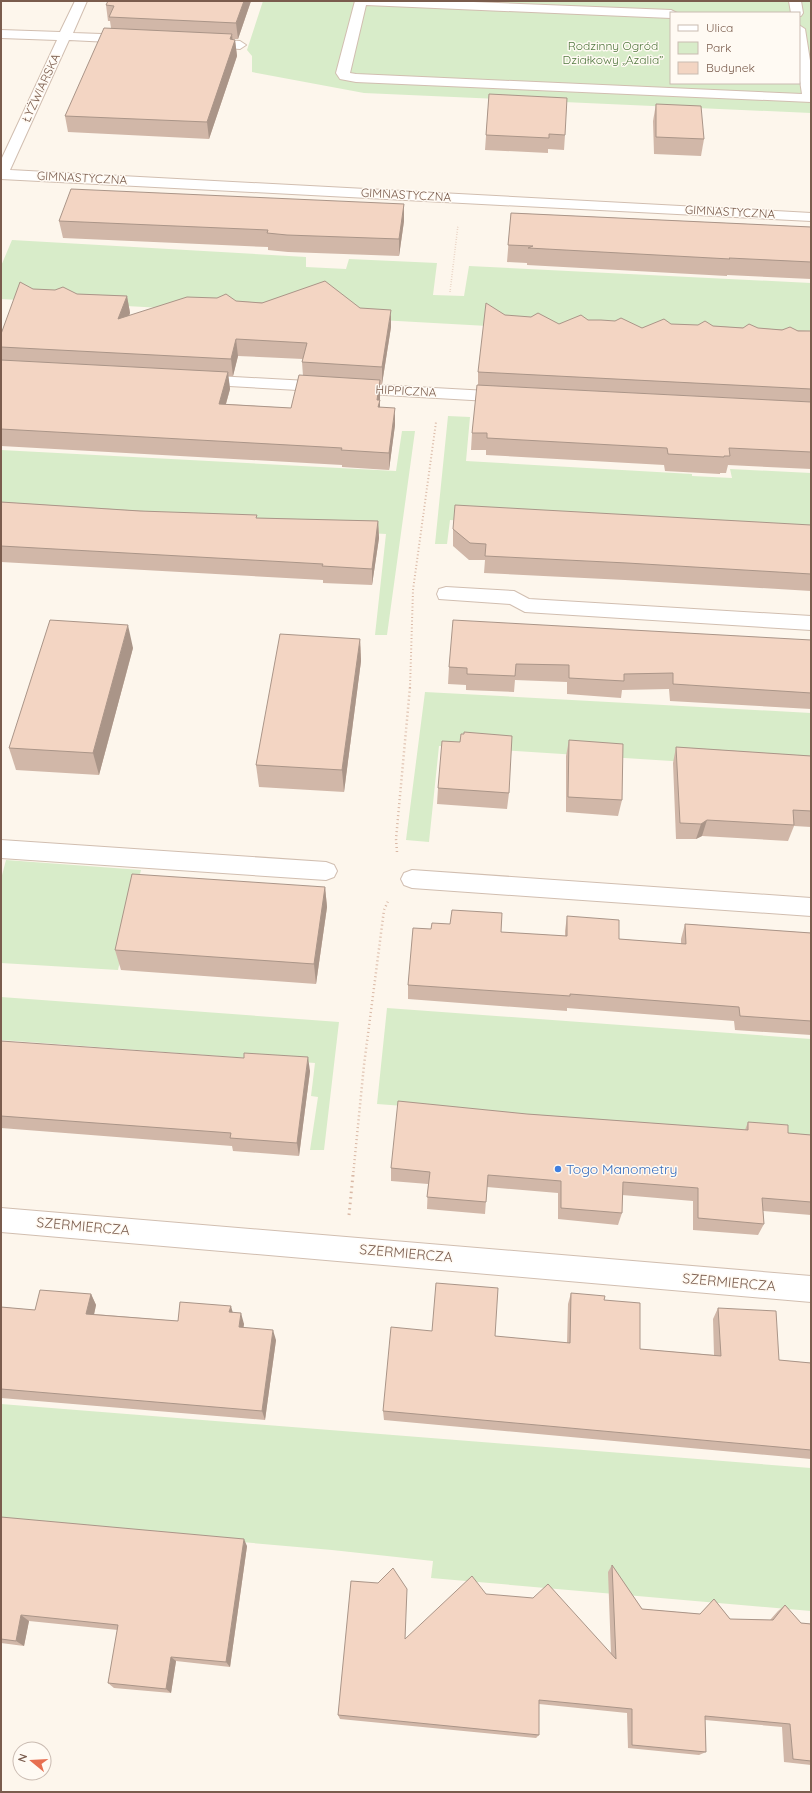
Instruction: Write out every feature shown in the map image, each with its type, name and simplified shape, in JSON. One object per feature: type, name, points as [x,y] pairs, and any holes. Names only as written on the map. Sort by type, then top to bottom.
[{"type":"street","name":"ŁYŻWIARSKA","points":[[1,174],[81,1]]},
{"type":"street","points":[[670,14],[361,1],[343,73],[345,76],[356,78],[810,98],[800,20]]},
{"type":"street","points":[[795,1],[798,12]]},
{"type":"street","points":[[1,34],[144,40]]},
{"type":"street","points":[[192,42],[240,44]]},
{"type":"street","name":"GIMNASTYCZNA","points":[[1,174],[811,217]]},
{"type":"street","name":"HIPPICZNA","points":[[184,379],[518,397]]},
{"type":"street","points":[[446,594],[514,598],[525,605],[811,624]]},
{"type":"street","points":[[1,849],[326,872]]},
{"type":"street","points":[[412,879],[811,907]]},
{"type":"street","name":"SZERMIERCZA","points":[[1,1220],[346,1248],[811,1289]]},
{"type":"path","points":[[450,292],[460,198]]},
{"type":"path","points":[[397,859],[396,839],[410,693],[413,590],[439,393]]},
{"type":"path","points":[[346,1248],[364,1065],[384,910],[390,898]]},
{"type":"green space","name":"Rodzinny Ogród Działkowy „Azalia”","points":[[263,1],[811,1],[811,113],[364,93],[252,72],[252,56],[247,50]]},
{"type":"green space","points":[[12,240],[306,257],[306,267],[346,269],[349,259],[437,263],[433,295],[464,296],[469,266],[811,283],[811,344],[1,299],[1,266]]},
{"type":"green space","points":[[448,416],[470,417],[466,461],[692,474],[692,476],[732,478],[730,469],[811,473],[811,540],[450,520],[447,544],[435,544]]},
{"type":"green space","points":[[402,431],[415,431],[387,635],[375,635],[386,534],[1,513],[1,450],[396,471]]},
{"type":"green space","points":[[425,692],[811,713],[811,770],[439,746],[429,842],[406,840]]},
{"type":"green space","points":[[6,860],[141,870],[118,970],[1,963],[1,879]]},
{"type":"green space","points":[[1,997],[339,1022],[324,1150],[310,1150],[318,1097],[311,1096],[315,1063],[1,1040]]},
{"type":"green space","points":[[387,1008],[811,1039],[811,1137],[377,1104]]},
{"type":"green space","points":[[1,1404],[811,1468],[811,1611],[431,1578],[433,1561],[332,1550],[1,1521]]},
{"type":"building","points":[[108,1],[244,1],[236,23],[109,17],[114,6],[106,5]]},
{"type":"building","points":[[104,28],[232,34],[230,39],[235,40],[207,122],[65,116]]},
{"type":"building","points":[[489,94],[567,98],[565,135],[549,134],[549,138],[486,135]]},
{"type":"building","points":[[656,104],[701,106],[704,139],[656,137]]},
{"type":"building","points":[[71,189],[404,204],[399,239],[287,235],[267,233],[268,230],[59,221]]},
{"type":"building","points":[[511,213],[811,227],[811,262],[528,248],[533,246],[508,245]]},
{"type":"building","points":[[325,281],[360,308],[391,310],[382,367],[302,362],[307,343],[236,339],[231,359],[1,347],[1,334],[20,282],[33,289],[55,290],[63,287],[77,294],[127,296],[118,319],[187,297],[217,298],[226,294],[236,301],[262,303]]},
{"type":"building","points":[[486,303],[505,315],[531,317],[538,313],[559,324],[581,315],[588,320],[615,321],[621,318],[642,328],[664,319],[671,324],[698,325],[705,321],[713,326],[743,328],[749,324],[758,328],[782,330],[790,327],[798,331],[811,331],[811,389],[478,372]]},
{"type":"building","points":[[1,360],[228,372],[219,404],[291,408],[299,375],[380,380],[377,400],[380,400],[378,407],[395,408],[389,453],[341,450],[342,448],[1,429]]},
{"type":"building","points":[[477,385],[811,402],[811,452],[729,448],[730,456],[724,457],[668,454],[667,448],[487,438],[487,433],[472,433]]},
{"type":"building","points":[[1,502],[140,511],[257,515],[256,518],[378,521],[372,569],[322,566],[323,564],[1,546]]},
{"type":"building","points":[[455,505],[811,525],[811,574],[485,556],[486,544],[470,543],[453,529]]},
{"type":"building","points":[[50,620],[128,625],[93,753],[9,748]]},
{"type":"building","points":[[453,620],[811,640],[811,693],[673,684],[673,673],[624,674],[624,681],[569,678],[569,665],[516,664],[515,676],[467,674],[467,668],[449,667]]},
{"type":"building","points":[[280,634],[360,639],[342,770],[256,765]]},
{"type":"building","points":[[464,732],[512,736],[509,793],[438,788],[442,741],[460,742],[461,734],[464,734]]},
{"type":"building","points":[[569,740],[623,744],[622,800],[568,797]]},
{"type":"building","points":[[676,747],[811,756],[811,811],[793,810],[794,825],[707,820],[701,824],[680,823]]},
{"type":"building","points":[[132,874],[325,887],[314,964],[115,950]]},
{"type":"building","points":[[452,910],[502,913],[501,932],[567,936],[567,916],[619,920],[619,939],[686,944],[685,924],[811,933],[811,1021],[740,1016],[739,1007],[570,994],[570,996],[408,985],[413,928],[431,929],[432,923],[450,924]]},
{"type":"building","points":[[1,1041],[244,1058],[244,1053],[308,1057],[297,1143],[230,1138],[231,1133],[1,1116]]},
{"type":"building","points":[[398,1101],[527,1114],[748,1130],[748,1122],[788,1125],[788,1133],[811,1135],[811,1202],[762,1198],[764,1224],[698,1218],[698,1188],[623,1182],[622,1213],[561,1208],[561,1181],[488,1175],[486,1202],[427,1197],[430,1172],[391,1168]]},
{"type":"building","points":[[436,1283],[498,1288],[495,1336],[570,1343],[571,1293],[605,1296],[604,1300],[640,1303],[640,1349],[721,1356],[718,1308],[776,1311],[779,1360],[811,1363],[811,1450],[383,1411],[391,1327],[432,1331]]},
{"type":"building","points":[[40,1290],[91,1294],[86,1314],[178,1321],[180,1302],[231,1306],[229,1312],[241,1313],[239,1327],[273,1330],[262,1411],[1,1389],[1,1307],[35,1310]]},
{"type":"building","points":[[1,1517],[244,1539],[226,1662],[171,1657],[166,1689],[108,1683],[118,1625],[21,1615],[16,1641],[1,1639]]},
{"type":"building","points":[[612,1565],[642,1609],[700,1614],[714,1599],[730,1619],[773,1620],[785,1605],[801,1623],[811,1624],[811,1761],[793,1759],[790,1724],[705,1716],[706,1752],[632,1745],[632,1709],[539,1700],[539,1735],[338,1715],[351,1581],[378,1583],[393,1568],[407,1589],[405,1639],[472,1576],[486,1594],[533,1598],[548,1584],[616,1659]]},
{"type":"place","name":"Togo Manometry","points":[[558,1169]]}]
